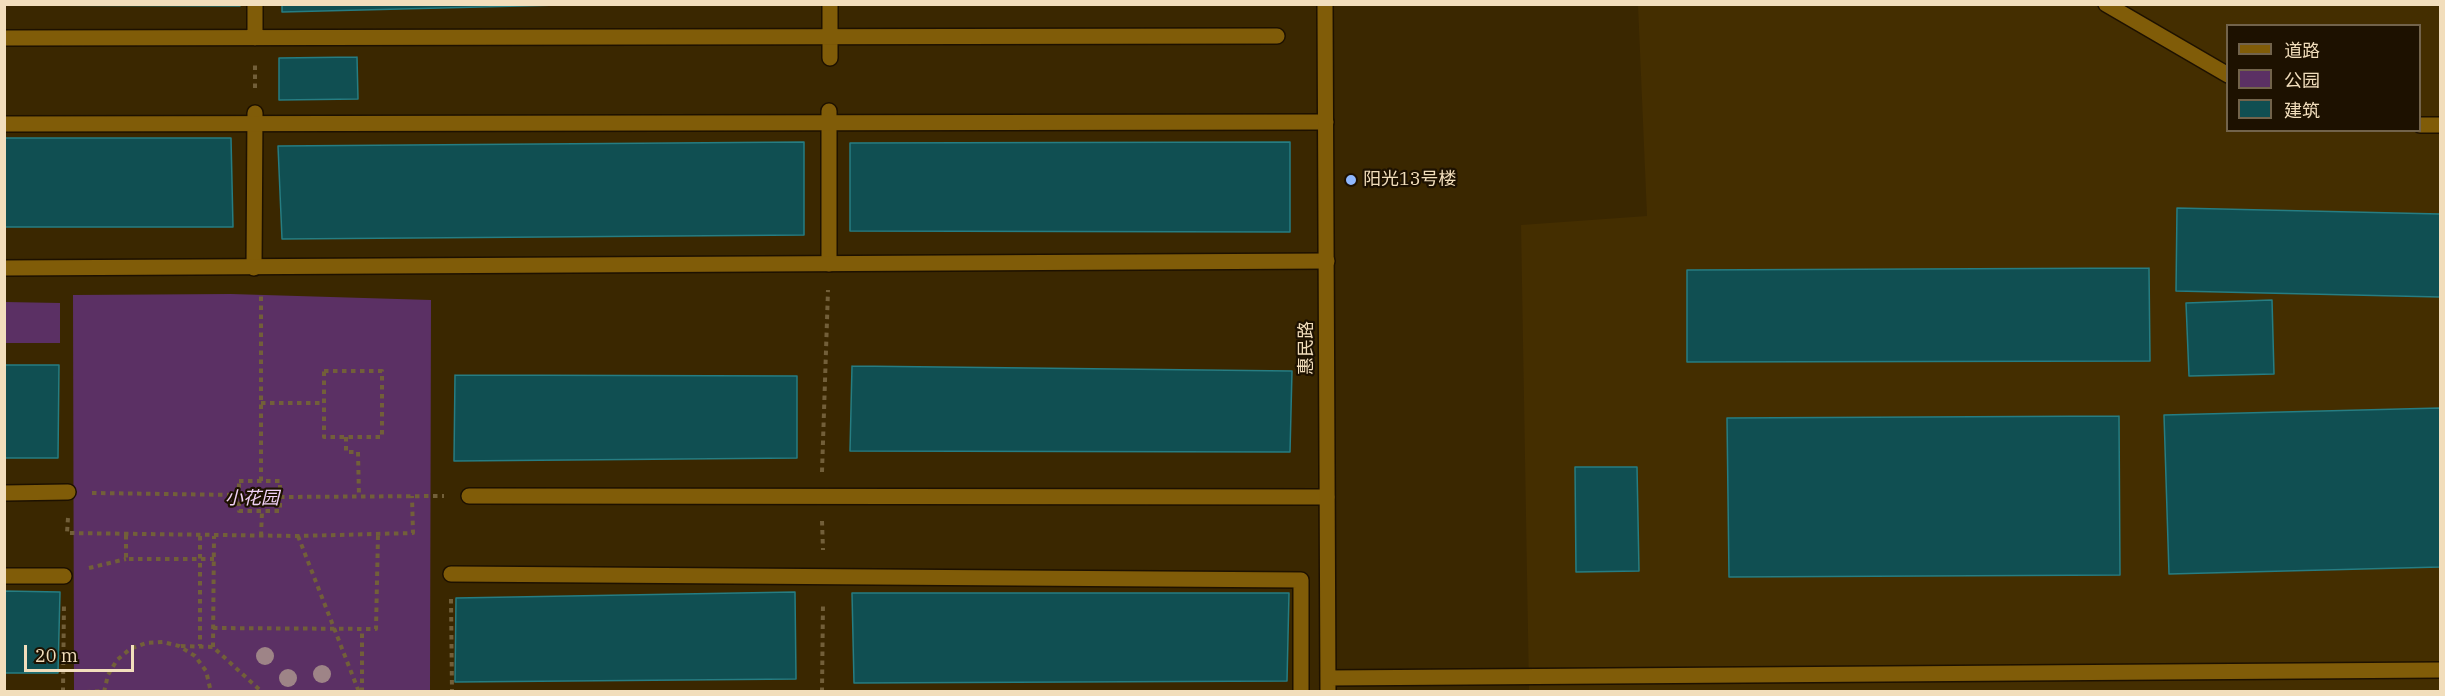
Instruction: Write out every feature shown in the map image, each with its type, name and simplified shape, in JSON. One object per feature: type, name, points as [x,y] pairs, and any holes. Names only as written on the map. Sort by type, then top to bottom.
[{"type":"street","points":[[255,4],[255,38]]},
{"type":"street","points":[[830,4],[830,58]]},
{"type":"street","name":"惠民路","points":[[1325,4],[1328,685]]},
{"type":"street","points":[[2106,4],[2226,74]]},
{"type":"street","points":[[4,38],[1277,36]]},
{"type":"street","points":[[829,264],[830,117]]},
{"type":"street","points":[[4,124],[255,119],[830,117],[1326,122]]},
{"type":"street","points":[[255,119],[258,268]]},
{"type":"street","points":[[2421,125],[2440,125]]},
{"type":"street","points":[[4,268],[1327,261]]},
{"type":"street","points":[[4,493],[68,492]]},
{"type":"street","points":[[468,496],[1328,497]]},
{"type":"street","points":[[451,574],[1301,580],[1301,692]]},
{"type":"street","points":[[4,576],[64,576]]},
{"type":"street","points":[[1328,685],[2440,670]]},
{"type":"path","points":[[255,56],[255,119]]},
{"type":"path","points":[[822,692],[824,576],[821,496],[829,264]]},
{"type":"path","points":[[258,268],[261,481]]},
{"type":"path","points":[[324,371],[382,371],[382,437],[346,437],[324,437],[324,371]]},
{"type":"path","points":[[261,403],[323,404]]},
{"type":"path","points":[[346,437],[346,452],[358,452],[359,496]]},
{"type":"path","points":[[239,481],[280,481],[280,511],[239,511],[239,495],[239,481]]},
{"type":"path","points":[[97,493],[239,495]]},
{"type":"path","points":[[68,533],[298,536],[413,533],[412,496]]},
{"type":"path","points":[[280,497],[422,496]]},
{"type":"path","points":[[261,536],[262,511]]},
{"type":"path","points":[[213,628],[376,629],[378,534]]},
{"type":"path","points":[[126,535],[126,559]]},
{"type":"path","points":[[200,536],[200,646]]},
{"type":"path","points":[[213,647],[214,536]]},
{"type":"path","points":[[298,536],[360,692]]},
{"type":"path","points":[[63,692],[64,576],[101,563],[126,559],[214,559]]},
{"type":"path","points":[[451,574],[452,692]]},
{"type":"path","points":[[360,692],[362,629]]},
{"type":"path","points":[[86,692],[104,691],[108,675],[117,660],[130,649],[146,643],[163,642],[179,646],[213,647],[262,692]]},
{"type":"path","points":[[179,646],[195,656],[206,671],[212,692]]},
{"type":"shaded area","points":[[1638,5],[2440,5],[2440,691],[1529,691],[1521,225],[1647,216]]},
{"type":"green space","name":"小花园","points":[[231,294],[431,300],[430,691],[74,691],[73,295]]},
{"type":"green space","points":[[5,302],[60,303],[60,343],[5,343]]},
{"type":"building","points":[[240,4],[240,6],[4,5]]},
{"type":"building","points":[[282,4],[599,4],[282,12]]},
{"type":"building","points":[[357,57],[358,99],[279,100],[279,58]]},
{"type":"building","points":[[4,138],[231,138],[233,227],[4,227]]},
{"type":"building","points":[[804,142],[804,235],[282,239],[278,146]]},
{"type":"building","points":[[1290,142],[1290,232],[850,231],[850,143]]},
{"type":"building","points":[[2177,208],[2440,214],[2440,297],[2176,291]]},
{"type":"building","points":[[2149,268],[2150,361],[1687,362],[1687,270]]},
{"type":"building","points":[[2272,300],[2274,374],[2189,376],[2186,303]]},
{"type":"building","points":[[4,365],[59,365],[58,458],[4,458]]},
{"type":"building","points":[[852,366],[1292,371],[1290,452],[850,451]]},
{"type":"building","points":[[455,375],[797,376],[797,458],[454,461]]},
{"type":"building","points":[[2440,408],[2440,567],[2169,574],[2164,415]]},
{"type":"building","points":[[2119,416],[2120,575],[1729,577],[1727,418]]},
{"type":"building","points":[[1575,467],[1637,467],[1639,571],[1576,572]]},
{"type":"building","points":[[4,591],[60,592],[58,673],[4,673]]},
{"type":"building","points":[[795,592],[796,679],[455,682],[456,598]]},
{"type":"building","points":[[852,593],[1289,593],[1287,681],[854,683]]},
{"type":"place","name":"阳光13号楼","points":[[1351,180]]}]
